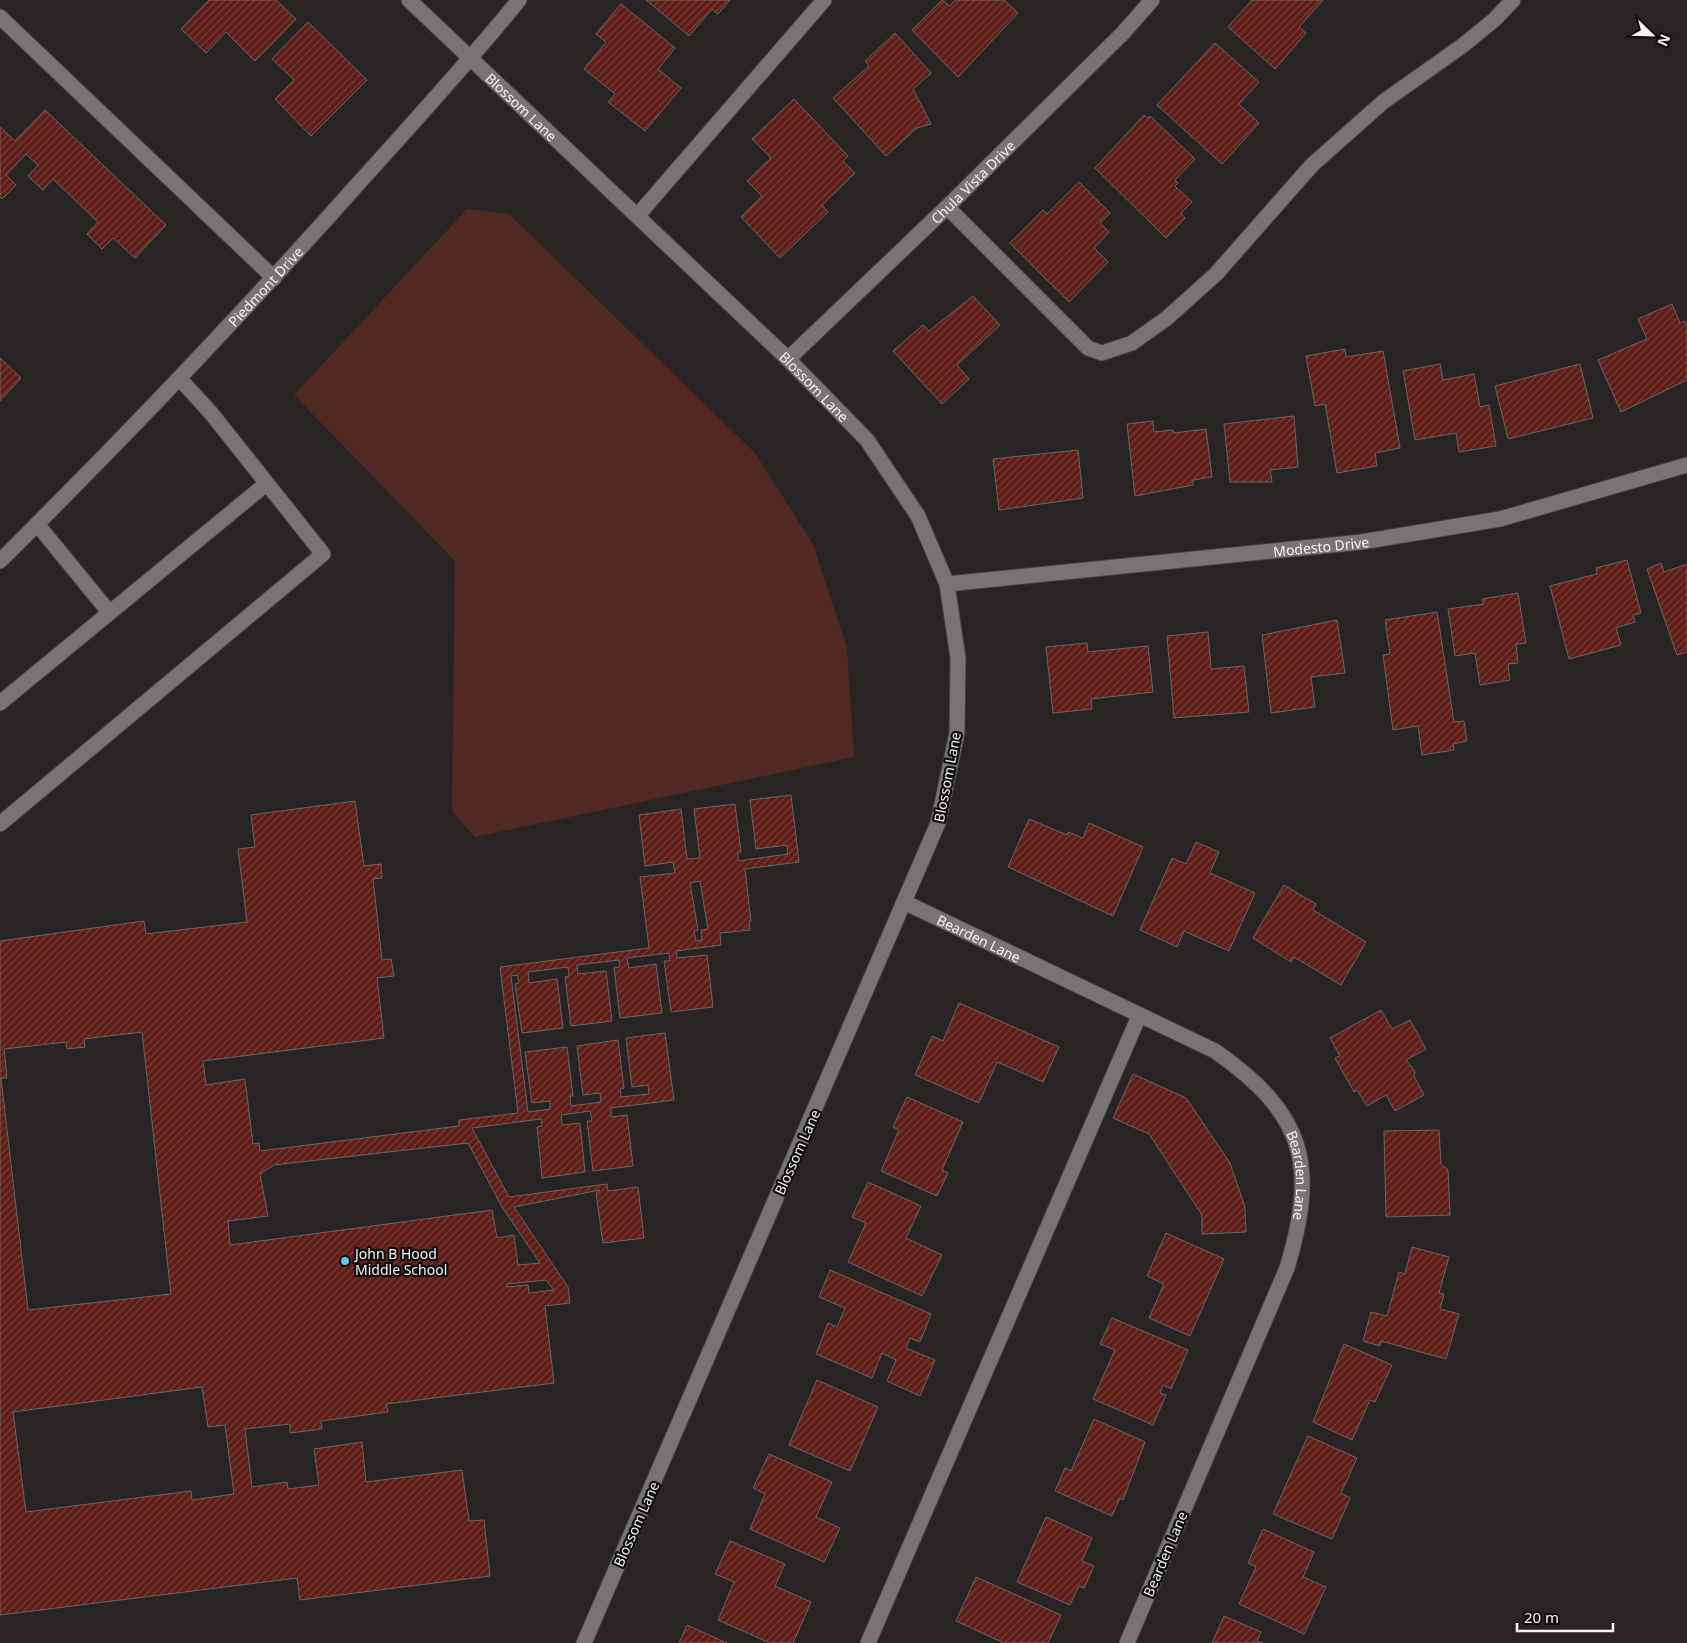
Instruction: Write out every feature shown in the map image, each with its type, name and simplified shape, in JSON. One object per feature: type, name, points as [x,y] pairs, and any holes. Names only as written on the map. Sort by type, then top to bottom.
[{"type":"street","name":"Blossom Lane","points":[[409,0],[788,359],[867,440],[918,516],[946,584],[958,658],[957,733],[938,823],[906,903],[584,1643]]},
{"type":"street","name":"Piedmont Drive","points":[[0,561],[180,379],[274,278],[471,58],[518,0]]},
{"type":"street","points":[[638,215],[824,0]]},
{"type":"street","name":"Chula Vista Drive","points":[[788,359],[947,207],[1122,34],[1152,0]]},
{"type":"street","points":[[947,207],[1088,348],[1102,353],[1132,343],[1167,318],[1216,274],[1312,165],[1383,102],[1462,46],[1494,20],[1513,0]]},
{"type":"street","points":[[0,17],[274,278]]},
{"type":"street","points":[[0,824],[323,554],[211,413],[180,379]]},
{"type":"street","name":"Modesto Drive","points":[[946,584],[1361,542],[1500,520],[1687,465]]},
{"type":"street","points":[[0,703],[108,612],[266,484]]},
{"type":"street","points":[[37,524],[108,612]]},
{"type":"street","name":"Bearden Lane","points":[[906,903],[1215,1051],[1246,1073],[1267,1095],[1293,1133],[1302,1159],[1302,1194],[1298,1232],[1287,1268],[1127,1643]]},
{"type":"street","points":[[868,1643],[1139,1016]]},
{"type":"shaded area","points":[[467,209],[509,214],[755,453],[813,544],[847,648],[854,757],[475,837],[452,811],[455,561],[294,395]]},
{"type":"building","points":[[209,0],[276,0],[296,19],[255,61],[226,32],[206,53],[181,29]]},
{"type":"building","points":[[646,0],[730,0],[718,14],[712,9],[689,36]]},
{"type":"building","points":[[942,0],[950,6],[955,0],[1004,0],[1018,13],[958,77],[912,30]]},
{"type":"building","points":[[1252,0],[1323,0],[1299,27],[1306,33],[1275,69],[1228,27]]},
{"type":"building","points":[[621,4],[675,48],[658,69],[681,88],[645,131],[608,102],[615,94],[584,69],[606,42],[596,34]]},
{"type":"building","points":[[308,22],[367,80],[311,136],[275,99],[294,80],[272,59]]},
{"type":"building","points":[[895,33],[931,73],[913,89],[931,124],[917,128],[886,156],[833,98],[869,66],[865,61]]},
{"type":"building","points":[[1215,43],[1259,82],[1239,104],[1259,123],[1222,164],[1157,105]]},
{"type":"building","points":[[794,99],[848,156],[843,161],[855,173],[822,205],[828,212],[780,258],[741,217],[762,196],[747,181],[771,158],[752,139]]},
{"type":"building","points":[[45,110],[166,225],[135,258],[113,238],[102,249],[87,234],[98,222],[53,179],[43,190],[28,176],[38,165],[26,154],[6,175],[16,185],[2,199],[0,197],[0,127],[15,141]]},
{"type":"building","points":[[1144,115],[1148,118],[1150,116],[1195,159],[1175,180],[1178,183],[1175,186],[1192,202],[1181,213],[1185,218],[1166,238],[1095,168]]},
{"type":"building","points":[[1079,182],[1110,213],[1100,223],[1109,232],[1094,248],[1108,262],[1069,302],[1010,243],[1043,210],[1047,214]]},
{"type":"building","points":[[973,296],[1000,325],[957,365],[969,379],[942,404],[893,351],[923,325],[929,331]]},
{"type":"building","points":[[1672,304],[1680,323],[1685,321],[1687,325],[1687,380],[1621,412],[1598,360],[1647,339],[1638,319]]},
{"type":"building","points":[[1345,349],[1346,357],[1383,351],[1400,448],[1375,453],[1377,466],[1337,473],[1325,404],[1315,406],[1306,356]]},
{"type":"building","points":[[0,358],[21,378],[0,401]]},
{"type":"building","points":[[1440,364],[1443,380],[1474,374],[1480,407],[1489,405],[1496,446],[1459,452],[1456,433],[1415,440],[1403,371]]},
{"type":"building","points":[[1580,364],[1593,418],[1508,439],[1495,386]]},
{"type":"building","points":[[1294,416],[1298,467],[1270,470],[1272,482],[1230,482],[1224,424]]},
{"type":"building","points":[[1153,421],[1154,432],[1173,430],[1174,433],[1206,429],[1212,477],[1193,480],[1193,485],[1135,496],[1127,424]]},
{"type":"building","points":[[1078,450],[1083,498],[999,510],[993,459]]},
{"type":"building","points":[[1627,560],[1641,613],[1633,615],[1635,622],[1616,628],[1621,645],[1569,659],[1550,586],[1597,574],[1596,568]]},
{"type":"building","points":[[1661,563],[1664,572],[1687,564],[1687,652],[1677,655],[1647,569]]},
{"type":"building","points":[[1518,593],[1526,643],[1516,644],[1518,663],[1508,664],[1510,680],[1480,685],[1475,653],[1455,656],[1448,609],[1484,604],[1482,599]]},
{"type":"building","points":[[1437,612],[1454,722],[1464,721],[1467,741],[1453,744],[1454,750],[1422,755],[1418,726],[1393,730],[1383,655],[1390,654],[1385,620]]},
{"type":"building","points":[[1337,620],[1345,673],[1311,677],[1315,707],[1271,713],[1262,635]]},
{"type":"building","points":[[1208,632],[1211,669],[1244,666],[1249,712],[1174,718],[1167,636]]},
{"type":"building","points":[[1087,643],[1088,652],[1148,646],[1153,692],[1091,699],[1092,709],[1053,713],[1046,647]]},
{"type":"building","points":[[791,795],[799,862],[745,869],[751,921],[749,921],[750,930],[720,933],[721,945],[676,951],[677,958],[707,955],[713,1007],[671,1012],[664,961],[670,961],[669,953],[627,958],[629,968],[656,964],[662,1013],[620,1018],[614,968],[620,967],[619,960],[577,965],[578,974],[606,971],[612,1021],[571,1026],[565,977],[569,976],[568,967],[528,972],[529,983],[557,979],[563,1028],[522,1033],[515,984],[519,983],[517,975],[511,976],[528,1112],[550,1109],[550,1101],[532,1103],[525,1052],[567,1047],[573,1096],[570,1096],[571,1106],[601,1102],[600,1093],[583,1095],[577,1046],[618,1040],[624,1088],[620,1089],[621,1097],[649,1094],[648,1085],[632,1087],[626,1038],[665,1033],[674,1100],[611,1108],[611,1117],[627,1115],[633,1166],[593,1171],[587,1121],[592,1121],[590,1111],[561,1115],[562,1125],[580,1123],[585,1172],[542,1178],[537,1127],[542,1126],[541,1119],[472,1128],[509,1197],[607,1184],[608,1191],[638,1187],[644,1238],[603,1243],[596,1193],[600,1190],[514,1207],[568,1287],[570,1303],[545,1306],[554,1383],[386,1404],[388,1412],[321,1421],[322,1429],[290,1433],[290,1424],[245,1429],[252,1487],[287,1482],[288,1489],[319,1485],[314,1449],[362,1442],[366,1482],[462,1470],[469,1521],[484,1520],[490,1576],[300,1600],[297,1578],[0,1615],[0,941],[144,921],[146,934],[247,922],[238,849],[255,847],[251,815],[355,801],[364,866],[381,864],[382,878],[373,879],[382,960],[391,959],[394,976],[377,978],[384,1038],[203,1061],[206,1085],[245,1079],[253,1144],[259,1143],[260,1151],[459,1126],[459,1120],[518,1113],[500,967],[649,948],[640,877],[675,873],[673,862],[645,866],[639,815],[681,809],[687,859],[700,858],[694,809],[735,804],[741,852],[738,853],[738,861],[788,854],[787,845],[756,849],[750,800]],"holes":[[[700,881],[708,929],[701,930],[702,940],[696,941],[694,931],[698,930],[690,883]],[[142,1032],[171,1294],[28,1310],[1,1078],[7,1078],[4,1049],[66,1042],[67,1049],[85,1047],[84,1039]],[[468,1143],[502,1207],[540,1263],[518,1265],[514,1235],[497,1238],[492,1210],[230,1245],[228,1221],[268,1216],[260,1174],[274,1165]],[[546,1280],[554,1290],[529,1293],[528,1285],[507,1287],[507,1284]],[[202,1387],[208,1427],[225,1425],[234,1494],[192,1500],[191,1491],[26,1512],[13,1412]]]},
{"type":"building","points":[[1029,819],[1067,835],[1068,832],[1083,838],[1089,823],[1143,847],[1113,916],[1008,867]]},
{"type":"building","points":[[1196,842],[1219,852],[1210,873],[1255,893],[1229,951],[1184,931],[1177,947],[1140,930],[1172,858],[1186,864]]},
{"type":"building","points":[[1284,885],[1316,904],[1313,910],[1366,942],[1341,985],[1294,957],[1291,962],[1253,938]]},
{"type":"building","points":[[959,1003],[1059,1047],[1043,1082],[997,1062],[979,1103],[915,1075],[932,1036],[943,1041]]},
{"type":"building","points":[[1381,1010],[1392,1029],[1410,1020],[1426,1049],[1406,1060],[1415,1071],[1414,1076],[1424,1095],[1395,1111],[1386,1095],[1367,1106],[1357,1090],[1354,1092],[1335,1058],[1340,1056],[1330,1038]]},
{"type":"building","points":[[1133,1074],[1186,1098],[1230,1163],[1245,1207],[1246,1232],[1202,1234],[1202,1215],[1149,1134],[1113,1118]]},
{"type":"building","points":[[907,1097],[963,1122],[942,1170],[948,1173],[937,1196],[881,1171],[899,1130],[893,1127]]},
{"type":"building","points":[[1439,1130],[1441,1164],[1448,1170],[1450,1215],[1386,1217],[1384,1131]]},
{"type":"building","points":[[868,1182],[921,1206],[906,1238],[942,1255],[922,1296],[848,1262],[866,1223],[852,1217]]},
{"type":"building","points":[[1166,1233],[1224,1259],[1190,1336],[1149,1318],[1164,1284],[1147,1276]]},
{"type":"building","points":[[1412,1247],[1449,1257],[1439,1293],[1444,1294],[1440,1309],[1459,1314],[1446,1359],[1381,1341],[1380,1346],[1363,1341],[1371,1312],[1387,1316],[1399,1272],[1405,1274]]},
{"type":"building","points":[[830,1270],[931,1314],[920,1342],[910,1338],[906,1348],[935,1360],[920,1396],[887,1381],[896,1360],[882,1353],[872,1378],[816,1354],[828,1323],[837,1327],[845,1308],[819,1297]]},
{"type":"building","points":[[1112,1318],[1188,1350],[1171,1389],[1163,1385],[1160,1393],[1166,1395],[1153,1425],[1093,1399],[1115,1350],[1100,1344]]},
{"type":"building","points":[[1344,1344],[1392,1365],[1375,1402],[1370,1400],[1352,1440],[1313,1422]]},
{"type":"building","points":[[817,1380],[878,1407],[850,1471],[789,1445]]},
{"type":"building","points":[[1094,1419],[1145,1442],[1123,1500],[1120,1498],[1112,1516],[1055,1491],[1065,1468],[1071,1471]]},
{"type":"building","points":[[1308,1436],[1357,1458],[1341,1493],[1350,1498],[1332,1539],[1273,1514]]},
{"type":"building","points":[[769,1454],[832,1482],[816,1517],[840,1528],[824,1562],[750,1529],[765,1494],[753,1488]]},
{"type":"building","points":[[1046,1517],[1092,1538],[1082,1561],[1094,1566],[1084,1588],[1079,1586],[1070,1605],[1017,1582]]},
{"type":"building","points":[[1263,1529],[1314,1552],[1303,1577],[1326,1587],[1304,1634],[1239,1604],[1256,1567],[1248,1563]]},
{"type":"building","points":[[730,1541],[785,1564],[775,1586],[811,1602],[793,1643],[770,1643],[718,1620],[734,1582],[715,1574]]},
{"type":"building","points":[[976,1577],[1061,1615],[1048,1643],[1004,1643],[956,1621]]},
{"type":"building","points":[[1224,1616],[1261,1632],[1257,1641],[1263,1643],[1212,1643]]},
{"type":"building","points":[[687,1625],[727,1643],[679,1643]]},
{"type":"place","name":"John B Hood Middle School","points":[[345,1261]]}]
